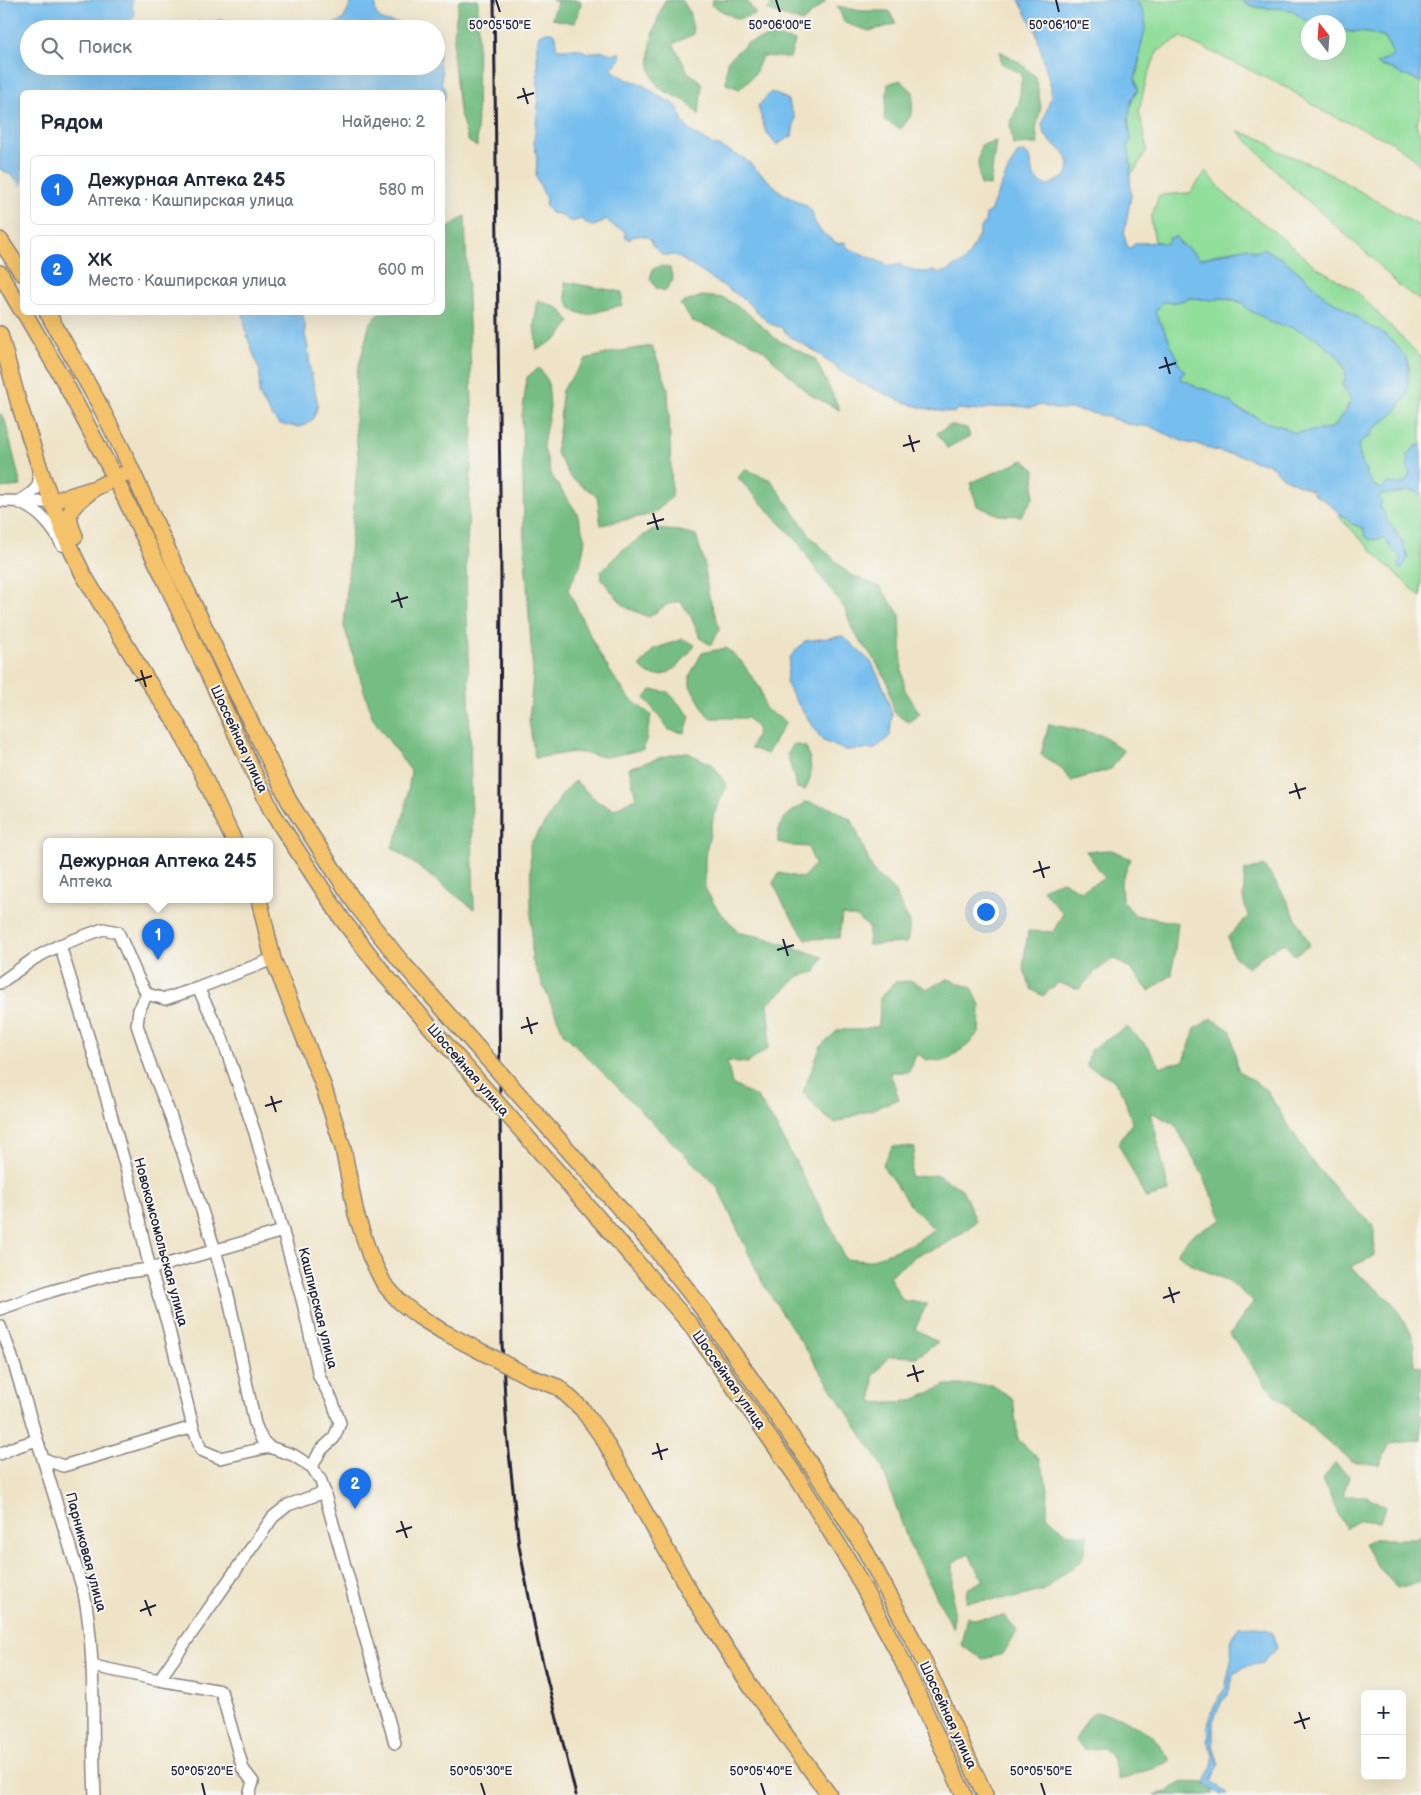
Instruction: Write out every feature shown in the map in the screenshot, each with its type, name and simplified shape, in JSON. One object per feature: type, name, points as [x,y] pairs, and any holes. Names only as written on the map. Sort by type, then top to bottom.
[{"type":"main road","points":[[0,240],[20,270]]},
{"type":"main road","name":"Шоссейная улица","points":[[0,273],[20,307]]},
{"type":"main road","name":"Шоссейная улица","points":[[25,315],[64,381],[115,478],[164,578],[272,812],[342,919],[385,975],[690,1324],[798,1479],[846,1557],[899,1654],[964,1795]]},
{"type":"main road","name":"Шоссейная улица","points":[[49,315],[98,402],[132,470],[176,568],[289,801],[356,906],[399,959],[654,1247],[704,1311],[813,1468],[865,1550],[918,1649],[985,1795]]},
{"type":"main road","points":[[0,334],[18,401],[51,502],[80,567],[147,680],[177,724],[233,838]]},
{"type":"main road","points":[[51,502],[95,488],[132,470]]},
{"type":"main road","points":[[95,488],[73,508],[68,520],[88,564],[99,600]]},
{"type":"main road","points":[[260,903],[273,959],[323,1084],[343,1148],[356,1214],[370,1256],[384,1284],[400,1302],[418,1316],[442,1331],[528,1376],[558,1388],[582,1410],[603,1438],[693,1597],[752,1690],[829,1795]]},
{"type":"street","points":[[18,401],[40,479],[37,488],[18,502]]},
{"type":"street","points":[[0,501],[51,502]]},
{"type":"street","points":[[18,502],[32,509],[48,522],[64,549],[80,567]]},
{"type":"street","points":[[0,983],[35,958],[103,929],[118,932],[147,994],[165,999],[273,959]]},
{"type":"street","name":"Новокомсомольская улица","points":[[60,946],[100,1075],[131,1186],[150,1269],[167,1322],[193,1428],[201,1450],[220,1458],[269,1447]]},
{"type":"street","name":"Кашпирская улица","points":[[198,988],[220,1035],[255,1133],[303,1303],[319,1376],[332,1400],[340,1423],[334,1438],[320,1451],[312,1466]]},
{"type":"street","points":[[147,994],[139,1010],[137,1024],[150,1067],[171,1117],[215,1250],[229,1299],[255,1424],[262,1440],[269,1447],[293,1455],[312,1466],[321,1481],[395,1743]]},
{"type":"street","points":[[0,1309],[52,1291],[103,1277],[150,1269],[283,1231]]},
{"type":"street","name":"Парниковая улица","points":[[0,1326],[10,1351],[83,1587],[90,1622],[93,1666],[95,1795]]},
{"type":"street","points":[[44,1459],[63,1466],[193,1428]]},
{"type":"street","points":[[0,1454],[37,1440]]},
{"type":"street","points":[[159,1680],[273,1517],[288,1505],[325,1492]]},
{"type":"street","points":[[93,1666],[221,1691],[243,1768],[253,1782],[249,1795]]},
{"type":"green space","points":[[459,0],[478,0],[477,147],[468,141],[459,110],[453,53]]},
{"type":"green space","points":[[552,0],[580,0],[581,4],[575,23],[552,19],[557,2]]},
{"type":"green space","points":[[665,0],[682,0],[689,11],[694,34],[673,44],[688,72],[702,83],[699,115],[685,101],[664,91],[656,83],[651,72],[650,60],[653,34]]},
{"type":"green space","points":[[713,0],[746,0],[756,14],[737,19],[711,5]]},
{"type":"green space","points":[[776,0],[825,0],[825,2],[802,22],[767,10]]},
{"type":"green space","points":[[1135,0],[1241,0],[1254,7],[1290,10],[1301,17],[1301,60],[1346,60],[1346,31],[1369,33],[1385,38],[1394,56],[1383,60],[1380,66],[1392,69],[1421,82],[1421,112],[1416,124],[1421,139],[1421,167],[1414,158],[1392,142],[1324,112],[1289,89],[1181,37],[1157,52],[1146,81],[1139,110],[1147,150],[1135,170],[1130,174],[1131,166],[1128,146],[1131,136],[1128,119],[1133,99],[1138,90],[1135,78],[1139,70],[1141,7]]},
{"type":"green space","points":[[837,6],[862,11],[889,11],[896,24],[869,31],[845,23]]},
{"type":"green space","points":[[773,36],[795,41],[790,58],[762,56],[755,74],[740,89],[726,84],[727,61],[747,43]]},
{"type":"green space","points":[[1000,51],[1020,63],[1036,77],[1041,108],[1036,129],[1038,144],[1013,145],[1010,124],[1019,103],[1022,74],[1001,63]]},
{"type":"green space","points":[[900,80],[913,92],[912,114],[901,129],[884,120],[888,84]]},
{"type":"green space","points":[[1238,131],[1264,140],[1278,151],[1320,168],[1421,227],[1421,301],[1398,285],[1373,259],[1291,186]]},
{"type":"green space","points":[[996,141],[990,186],[980,185],[978,163],[981,145]]},
{"type":"green space","points":[[1206,171],[1227,196],[1316,267],[1355,290],[1421,357],[1421,445],[1416,446],[1409,460],[1410,474],[1406,482],[1401,484],[1388,483],[1381,489],[1371,484],[1362,464],[1358,446],[1371,431],[1393,414],[1404,401],[1409,367],[1406,358],[1394,342],[1379,330],[1370,327],[1340,305],[1326,298],[1283,259],[1263,249],[1257,252],[1238,249],[1201,259],[1178,241],[1164,244],[1155,242],[1151,219],[1159,195],[1190,193]]},
{"type":"green space","points":[[465,216],[473,430],[466,564],[474,909],[392,847],[403,820],[411,771],[373,719],[344,626],[358,455],[355,423],[357,373],[370,323],[378,315],[445,315],[445,230]]},
{"type":"green space","points":[[661,266],[670,268],[673,280],[665,291],[656,288],[650,278],[653,269]]},
{"type":"green space","points":[[565,282],[622,292],[622,305],[586,315],[572,310],[566,299]]},
{"type":"green space","points":[[702,296],[724,298],[745,311],[776,339],[815,359],[840,410],[809,394],[763,350],[744,339],[692,321],[680,304]]},
{"type":"green space","points":[[1190,298],[1214,300],[1221,298],[1243,303],[1247,309],[1263,317],[1268,322],[1305,332],[1321,341],[1339,356],[1346,374],[1343,385],[1344,389],[1351,400],[1337,424],[1329,429],[1293,433],[1236,408],[1233,404],[1208,390],[1197,388],[1187,381],[1181,380],[1179,376],[1185,373],[1177,361],[1169,339],[1155,313],[1162,302],[1177,302]]},
{"type":"green space","points":[[538,300],[560,309],[570,322],[559,337],[537,350],[534,326]]},
{"type":"green space","points":[[652,346],[668,388],[672,497],[653,514],[601,525],[597,496],[571,478],[556,452],[562,390],[586,359]]},
{"type":"green space","points":[[539,368],[548,381],[550,407],[543,445],[552,476],[577,513],[585,540],[580,566],[568,589],[594,644],[609,670],[629,698],[651,715],[644,749],[608,757],[575,752],[535,758],[529,722],[533,674],[524,541],[522,416],[527,377]]},
{"type":"green space","points":[[0,413],[5,420],[21,486],[0,488]]},
{"type":"green space","points":[[951,425],[967,428],[970,436],[947,448],[937,433]]},
{"type":"green space","points":[[1024,460],[1035,470],[1033,498],[1021,516],[999,515],[977,506],[970,483]]},
{"type":"green space","points":[[745,469],[771,480],[811,537],[849,574],[880,587],[900,615],[902,672],[905,690],[920,714],[908,722],[894,712],[888,683],[874,659],[853,631],[845,609],[798,542],[738,478]]},
{"type":"green space","points":[[1408,490],[1417,492],[1421,497],[1421,597],[1340,518],[1340,514],[1352,524],[1364,528],[1365,536],[1376,539],[1385,538],[1391,548],[1401,557],[1401,570],[1402,540],[1387,522],[1384,512],[1379,506],[1382,502],[1378,497],[1384,494]]},
{"type":"green space","points":[[653,529],[679,531],[696,535],[704,562],[708,593],[720,629],[711,645],[701,639],[690,615],[680,601],[666,605],[649,617],[625,607],[602,580],[601,571],[620,552]]},
{"type":"green space","points":[[683,639],[695,645],[670,672],[656,676],[648,673],[640,666],[654,649]]},
{"type":"green space","points":[[726,648],[741,661],[760,688],[765,709],[786,722],[767,754],[751,748],[758,730],[748,718],[709,718],[690,686],[690,675],[702,653]]},
{"type":"green space","points":[[651,690],[668,692],[690,716],[685,733],[669,730],[645,698]]},
{"type":"green space","points":[[1049,724],[1102,735],[1124,751],[1111,769],[1071,781],[1060,767],[1041,755]]},
{"type":"green space","points":[[794,744],[806,747],[809,758],[811,774],[805,790],[797,788],[787,754]]},
{"type":"green space","points":[[686,752],[713,765],[727,786],[714,814],[705,857],[705,888],[717,909],[740,933],[763,937],[823,957],[816,972],[799,976],[768,1004],[770,1025],[768,1048],[748,1063],[727,1061],[732,1084],[758,1098],[775,1124],[835,1235],[845,1259],[868,1261],[916,1242],[934,1229],[911,1206],[882,1165],[893,1146],[915,1148],[910,1177],[937,1175],[962,1189],[976,1221],[964,1232],[944,1245],[917,1255],[889,1276],[902,1300],[927,1304],[915,1329],[938,1342],[917,1357],[889,1356],[873,1376],[872,1403],[911,1401],[946,1385],[992,1385],[1013,1399],[1018,1439],[1039,1459],[1048,1487],[1047,1515],[1066,1533],[1088,1535],[1082,1560],[1042,1591],[1013,1598],[966,1602],[967,1589],[984,1580],[977,1571],[969,1553],[953,1563],[953,1628],[909,1544],[881,1464],[762,1282],[718,1188],[564,1034],[532,960],[530,844],[563,793],[575,781],[598,802],[614,809],[636,798],[629,768],[662,757]]},
{"type":"green space","points":[[806,802],[832,808],[852,820],[873,871],[894,891],[910,923],[907,943],[868,945],[869,927],[856,917],[842,915],[839,938],[806,939],[785,907],[773,883],[779,873],[803,878],[815,864],[808,847],[778,842],[778,834],[782,822],[789,814]]},
{"type":"green space","points":[[1112,850],[1131,859],[1121,881],[1122,900],[1135,915],[1178,923],[1172,975],[1149,991],[1130,969],[1114,958],[1096,971],[1079,989],[1058,983],[1043,996],[1031,989],[1023,966],[1028,931],[1053,932],[1063,914],[1042,889],[1062,881],[1081,891],[1105,878],[1086,851]]},
{"type":"green space","points":[[1264,866],[1281,890],[1310,945],[1294,955],[1284,943],[1263,955],[1248,968],[1233,955],[1228,937],[1248,916],[1243,898],[1245,870]]},
{"type":"green space","points":[[948,979],[972,988],[980,1005],[979,1032],[968,1045],[945,1061],[926,1060],[917,1053],[909,1072],[890,1072],[899,1099],[835,1123],[823,1115],[803,1092],[821,1046],[838,1030],[857,1030],[879,1026],[880,998],[895,982],[912,981],[927,989]]},
{"type":"green space","points":[[1211,1018],[1231,1031],[1238,1070],[1266,1090],[1312,1162],[1343,1197],[1374,1226],[1374,1256],[1350,1267],[1392,1302],[1413,1335],[1415,1366],[1421,1366],[1421,1408],[1419,1412],[1421,1413],[1421,1440],[1390,1444],[1379,1465],[1351,1461],[1268,1388],[1230,1334],[1254,1302],[1229,1281],[1194,1266],[1176,1253],[1192,1235],[1222,1220],[1204,1177],[1175,1125],[1151,1112],[1169,1192],[1146,1198],[1118,1143],[1132,1123],[1124,1096],[1113,1079],[1087,1066],[1090,1050],[1127,1027],[1145,1044],[1161,1067],[1184,1061],[1195,1029]]},
{"type":"green space","points":[[1335,1463],[1349,1476],[1343,1496],[1367,1496],[1385,1507],[1380,1522],[1360,1520],[1346,1528],[1323,1480]]},
{"type":"green space","points":[[1421,1534],[1421,1582],[1397,1588],[1373,1560],[1364,1544],[1374,1539],[1415,1539]]},
{"type":"green space","points":[[967,1616],[975,1619],[1004,1616],[1017,1631],[1003,1654],[983,1659],[961,1645]]},
{"type":"green space","points":[[1095,1712],[1119,1717],[1153,1736],[1171,1761],[1119,1781],[1112,1757],[1103,1748],[1084,1750],[1075,1740],[1087,1719]]},
{"type":"green space","points":[[1180,1782],[1205,1783],[1213,1789],[1213,1795],[1154,1795],[1168,1792]]},
{"type":"water","points":[[0,0],[132,0],[132,8],[135,14],[131,20],[20,20],[20,75],[442,75],[441,82],[445,90],[20,90],[20,183],[10,174],[0,169]]},
{"type":"water","points":[[353,0],[376,0],[376,13],[383,20],[343,20]]},
{"type":"water","points":[[1019,0],[1135,0],[1144,13],[1145,31],[1135,78],[1138,90],[1132,98],[1128,120],[1131,139],[1128,146],[1131,166],[1131,196],[1124,234],[1127,246],[1130,248],[1136,243],[1160,242],[1164,244],[1169,242],[1169,238],[1176,237],[1180,243],[1201,259],[1247,247],[1257,252],[1263,248],[1283,259],[1326,298],[1340,305],[1370,327],[1379,330],[1394,342],[1406,358],[1409,367],[1407,395],[1393,414],[1371,431],[1372,434],[1369,438],[1365,438],[1358,446],[1361,461],[1366,468],[1366,476],[1371,480],[1372,484],[1381,489],[1388,483],[1401,484],[1406,482],[1410,474],[1407,466],[1409,460],[1406,455],[1413,448],[1421,445],[1421,497],[1412,490],[1381,494],[1378,497],[1382,502],[1379,506],[1380,509],[1383,509],[1387,522],[1395,528],[1395,533],[1405,548],[1408,558],[1401,570],[1399,569],[1401,557],[1391,548],[1385,538],[1370,540],[1365,536],[1363,528],[1352,524],[1327,502],[1313,494],[1313,491],[1284,478],[1268,463],[1255,462],[1246,457],[1184,442],[1151,427],[1127,424],[1105,416],[1072,409],[1055,409],[1041,405],[1031,408],[1017,406],[977,411],[958,409],[953,413],[923,408],[898,400],[838,370],[815,351],[792,338],[780,327],[770,324],[744,299],[675,255],[661,254],[647,237],[631,237],[630,240],[625,237],[625,231],[615,227],[606,219],[599,224],[590,226],[582,219],[571,222],[559,214],[551,213],[545,204],[546,199],[536,176],[537,158],[534,143],[538,106],[537,45],[539,35],[545,32],[552,32],[557,41],[556,48],[559,49],[580,49],[587,53],[603,51],[611,54],[620,53],[621,59],[612,67],[612,70],[628,80],[640,83],[665,100],[672,102],[678,108],[683,122],[690,131],[713,145],[745,159],[782,193],[807,206],[812,212],[814,221],[821,232],[838,244],[845,242],[847,244],[846,247],[890,266],[901,264],[903,267],[921,272],[935,271],[938,273],[949,271],[954,266],[963,262],[970,253],[985,222],[986,214],[990,211],[1006,174],[1018,153],[1023,152],[1031,159],[1034,177],[1047,186],[1065,177],[1068,172],[1069,163],[1065,153],[1044,134],[1042,125],[1051,97],[1051,87],[1036,32]],"holes":[[[1190,298],[1214,300],[1221,298],[1243,303],[1247,309],[1263,317],[1268,322],[1294,328],[1316,338],[1342,360],[1346,374],[1343,385],[1351,400],[1346,412],[1338,419],[1337,424],[1329,429],[1293,433],[1283,427],[1262,421],[1237,409],[1233,404],[1208,390],[1197,388],[1187,381],[1181,380],[1180,376],[1185,373],[1177,361],[1169,339],[1155,313],[1162,302],[1177,302]]]},
{"type":"water","points":[[1241,0],[1421,0],[1421,82],[1376,64],[1394,56],[1385,38],[1369,33],[1346,31],[1346,15],[1301,15],[1301,18],[1287,9],[1264,8]]},
{"type":"water","points":[[771,92],[787,99],[795,118],[792,136],[776,145],[765,130],[758,106]]},
{"type":"water","points":[[243,315],[302,315],[310,369],[318,405],[313,419],[308,424],[298,427],[279,424],[272,416],[259,395],[260,372],[247,336]]},
{"type":"water","points":[[843,636],[871,662],[885,690],[892,715],[890,736],[875,749],[845,750],[823,741],[794,698],[786,682],[790,657],[805,641]]},
{"type":"water","points":[[1256,1626],[1272,1632],[1277,1648],[1263,1663],[1246,1666],[1234,1674],[1228,1694],[1222,1701],[1213,1721],[1213,1745],[1219,1765],[1212,1781],[1227,1795],[1220,1795],[1205,1783],[1213,1762],[1212,1753],[1207,1741],[1209,1735],[1208,1727],[1211,1713],[1225,1689],[1232,1656],[1230,1641],[1239,1627]]},
{"type":"railway","points":[[494,0],[501,574],[499,979],[502,1343],[507,1434],[519,1546],[538,1643],[576,1795]]},
{"type":"place","name":"Дежурная Аптека 245","points":[[158,960]]},
{"type":"place","name":"ХК","points":[[355,1509]]}]
